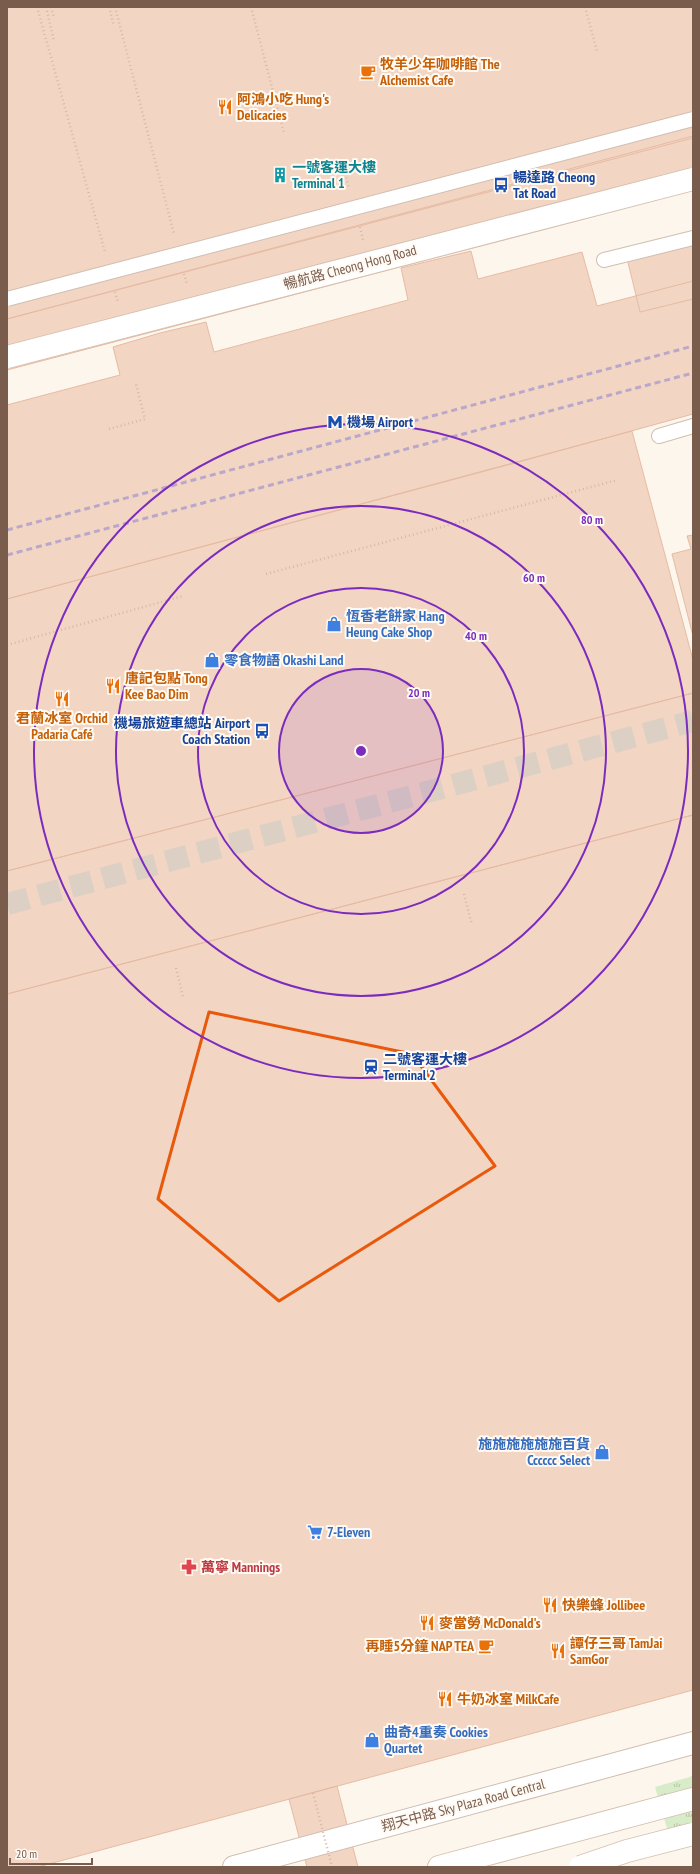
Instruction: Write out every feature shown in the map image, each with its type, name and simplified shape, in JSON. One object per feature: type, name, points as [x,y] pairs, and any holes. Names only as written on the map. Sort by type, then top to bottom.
[{"type":"street","name":"暢航路 Cheong Hong Road","points":[[7,357],[693,179]]},
{"type":"street","name":"翔天中路 Sky Plaza Road Central","points":[[234,1867],[693,1743]]},
{"type":"street","points":[[439,1867],[693,1799]]},
{"type":"street","points":[[580,1867],[627,1851],[693,1834]]},
{"type":"lane","points":[[7,299],[693,119]]},
{"type":"lane","points":[[604,260],[693,238]]},
{"type":"lane","points":[[659,436],[693,426]]},
{"type":"path","points":[[38,7],[106,258]]},
{"type":"path","points":[[46,7],[54,41]]},
{"type":"path","points":[[51,7],[54,17]]},
{"type":"path","points":[[109,7],[114,26]]},
{"type":"path","points":[[116,7],[175,238]]},
{"type":"path","points":[[251,7],[284,133]]},
{"type":"path","points":[[586,7],[597,51]]},
{"type":"path","points":[[183,269],[187,285]]},
{"type":"path","points":[[114,288],[119,303]]},
{"type":"path","points":[[109,429],[145,419],[136,384]]},
{"type":"path","points":[[266,574],[617,480]]},
{"type":"path","points":[[7,645],[183,596]]},
{"type":"path","points":[[464,894],[472,925]]},
{"type":"path","points":[[176,968],[183,997]]},
{"type":"path","points":[[313,1793],[332,1867]]},
{"type":"highlighted area","points":[[209,1012],[412,1054],[495,1166],[279,1301],[158,1199]]},
{"type":"green space","points":[[693,1776],[693,1844],[673,1849],[655,1787]]},
{"type":"building","name":"一號客運大樓 Terminal 1","points":[[7,7],[693,7],[693,138],[7,319]]},
{"type":"building","points":[[693,136],[693,190],[7,370],[7,319]]},
{"type":"building","points":[[693,233],[693,299],[640,312],[625,250]]},
{"type":"building","name":"機場 Airport","points":[[471,251],[478,279],[582,252],[597,306],[693,281],[693,414],[7,599],[7,405],[120,375],[113,347],[160,333],[206,322],[214,352],[408,300],[401,268]]},
{"type":"building","points":[[632,431],[693,660],[693,693],[7,871],[7,599]]},
{"type":"building","points":[[693,535],[693,636],[672,554],[691,549],[687,536]]},
{"type":"building","points":[[693,693],[693,815],[7,994],[7,871]]},
{"type":"building","name":"二號客運大樓 Terminal 2","points":[[693,815],[693,1690],[38,1867],[7,1867],[7,994]]},
{"type":"building","points":[[337,1786],[358,1867],[307,1867],[289,1799]]},
{"type":"tunnel","points":[[7,904],[693,721]]},
{"type":"railway","points":[[7,530],[693,346]]},
{"type":"railway","points":[[7,555],[693,373]]},
{"type":"place","name":"牧羊少年咖啡館 The Alchemist Cafe","points":[[368,72]]},
{"type":"place","name":"阿鴻小吃 Hung's Delicacies","points":[[225,107]]},
{"type":"place","name":"一號客運大樓 Terminal 1","points":[[280,175]]},
{"type":"place","name":"暢達路 Cheong Tat Road","points":[[501,185]]},
{"type":"place","name":"機場 Airport","points":[[335,422]]},
{"type":"place","name":"恆香老餅家 Hang Heung Cake Shop","points":[[334,624]]},
{"type":"place","name":"零食物語 Okashi Land","points":[[212,660]]},
{"type":"place","name":"唐記包點 Tong Kee Bao Dim","points":[[113,686]]},
{"type":"place","name":"君蘭冰室 Orchid Padaria Café","points":[[62,699]]},
{"type":"place","name":"機場旅遊車總站 Airport Coach Station","points":[[262,731]]},
{"type":"place","name":"二號客運大樓 Terminal 2","points":[[371,1067]]},
{"type":"place","name":"施施施施施施百貨 Cccccc Select","points":[[602,1452]]},
{"type":"place","name":"7-Eleven","points":[[315,1532]]},
{"type":"place","name":"萬寧 Mannings","points":[[189,1567]]},
{"type":"place","name":"快樂蜂 Jollibee","points":[[550,1605]]},
{"type":"place","name":"麥當勞 McDonald's","points":[[427,1623]]},
{"type":"place","name":"再睡5分鐘 NAP TEA","points":[[486,1646]]},
{"type":"place","name":"譚仔三哥 TamJai SamGor","points":[[558,1651]]},
{"type":"place","name":"牛奶冰室 MilkCafe","points":[[445,1699]]},
{"type":"place","name":"曲奇4重奏 Cookies Quartet","points":[[372,1740]]}]
